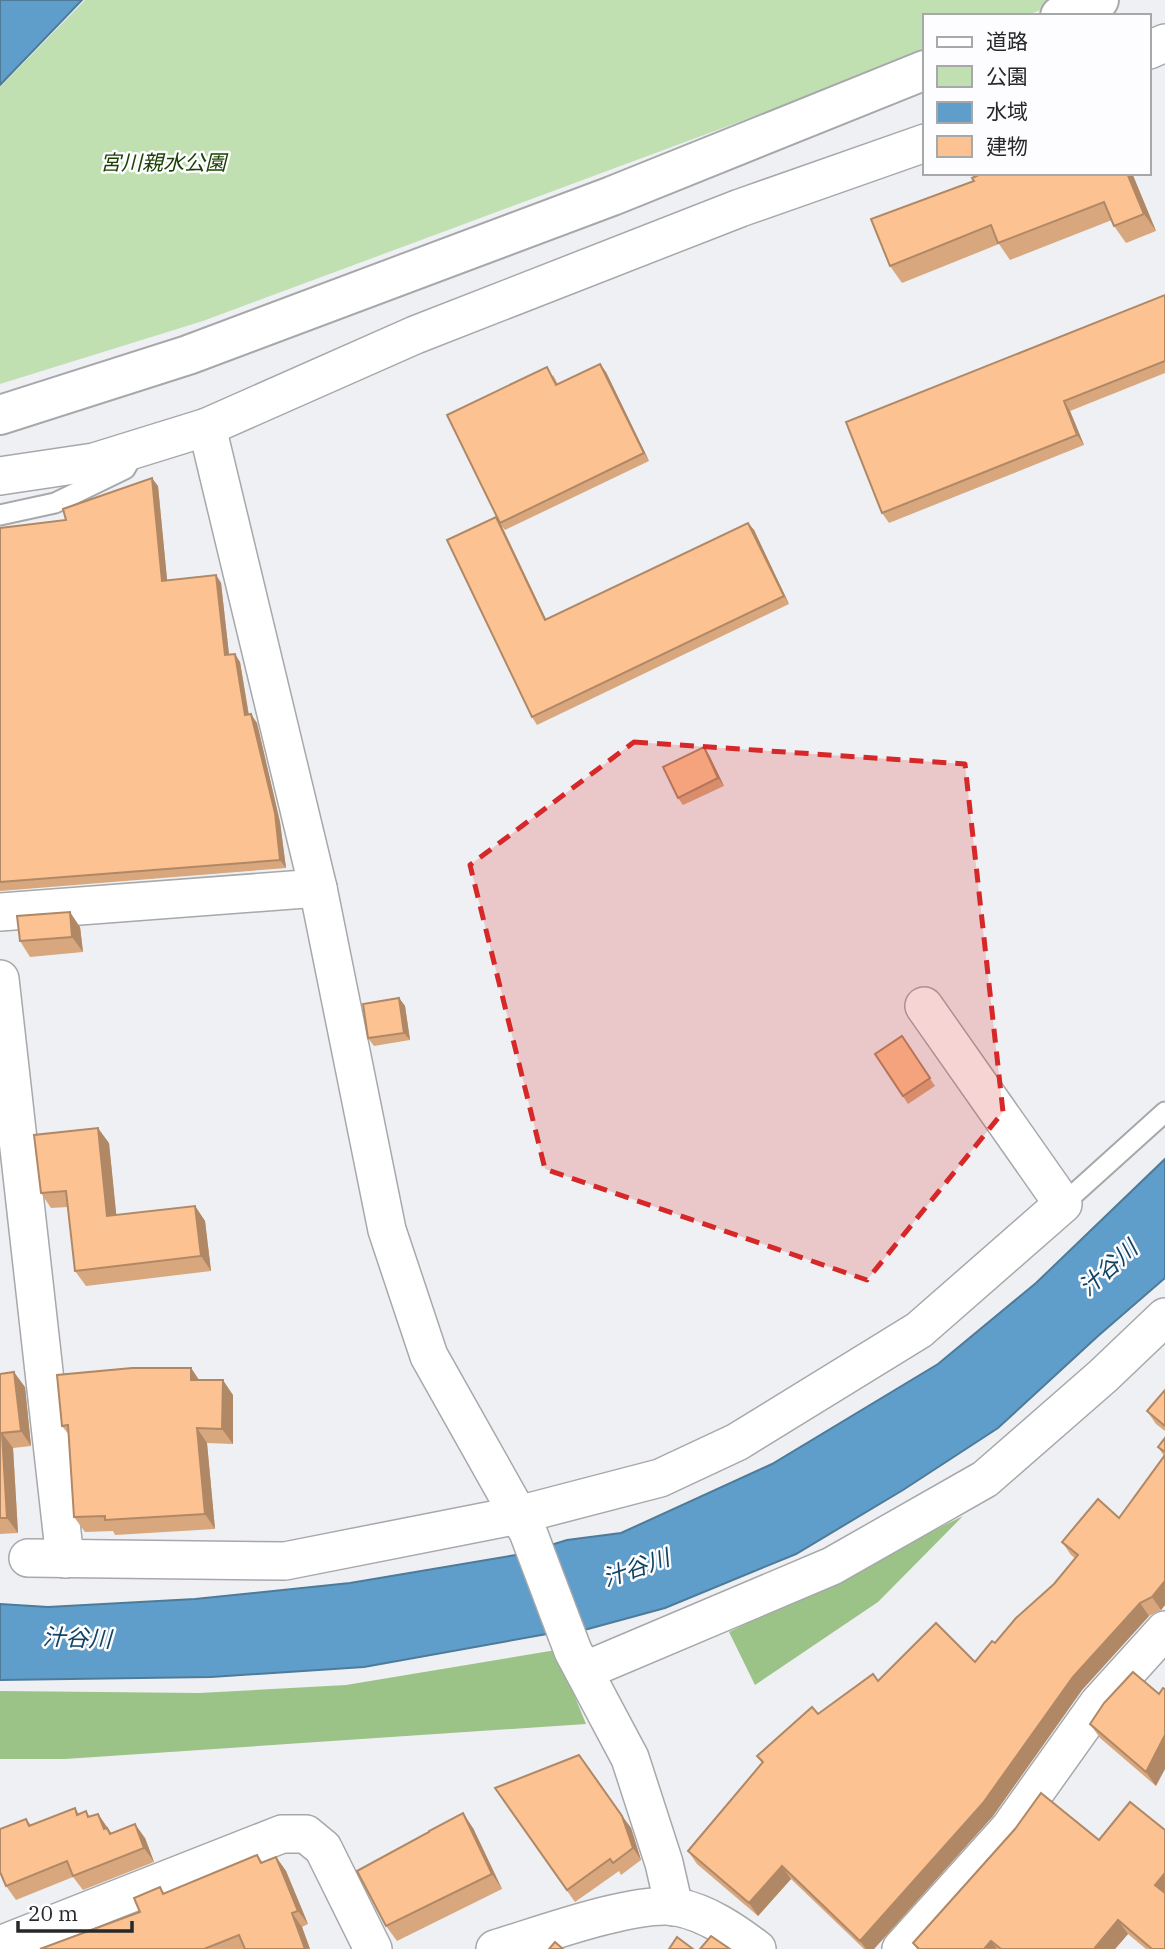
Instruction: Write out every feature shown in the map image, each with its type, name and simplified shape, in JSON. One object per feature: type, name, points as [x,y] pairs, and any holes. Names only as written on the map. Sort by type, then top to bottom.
[{"type":"street","points":[[1065,14],[1099,0]]},
{"type":"street","points":[[0,415],[201,350],[612,196],[923,71]]},
{"type":"street","points":[[0,476],[94,462],[207,427],[415,335],[740,208],[923,145]]},
{"type":"street","points":[[207,427],[318,888],[387,1230],[429,1356],[523,1524],[578,1661],[631,1758],[664,1863],[674,1906]]},
{"type":"street","points":[[0,912],[318,888]]},
{"type":"street","points":[[0,979],[65,1559]]},
{"type":"street","points":[[28,1558],[285,1561],[523,1524],[660,1478],[737,1442],[919,1330],[1063,1204],[924,1006]]},
{"type":"street","points":[[578,1661],[832,1566],[985,1479],[1103,1376],[1165,1317]]},
{"type":"street","points":[[901,1949],[1009,1829],[1098,1704],[1158,1651]]},
{"type":"street","points":[[3,1935],[282,1835],[306,1834],[323,1848],[373,1949]]},
{"type":"street","points":[[495,1949],[614,1914],[674,1906],[701,1913],[757,1949]]},
{"type":"lane","points":[[0,515],[55,503],[125,469],[136,449]]},
{"type":"lane","points":[[1063,1204],[1165,1112]]},
{"type":"highlighted area","points":[[634,742],[965,764],[1003,1112],[867,1280],[545,1169],[470,865]]},
{"type":"green space","name":"宮川親水公園","points":[[85,0],[1067,0],[1030,14],[923,14],[923,54],[203,321],[0,384],[0,87]]},
{"type":"green space","points":[[963,1516],[878,1602],[755,1685],[729,1632]]},
{"type":"green space","points":[[556,1650],[586,1724],[65,1759],[0,1759],[0,1691],[199,1693],[346,1685]]},
{"type":"water","points":[[0,0],[82,0],[0,85]]},
{"type":"water","name":"汁谷川","points":[[1165,1159],[1165,1278],[998,1428],[903,1490],[796,1554],[665,1608],[588,1629],[364,1667],[211,1677],[0,1680],[0,1604],[48,1607],[195,1599],[350,1583],[522,1554],[567,1540],[621,1533],[772,1464],[938,1364],[1036,1283]]},
{"type":"building","points":[[979,175],[1128,175],[1144,214],[1114,226],[1104,202],[998,243],[991,225],[890,266],[871,219],[974,181],[972,178]]},
{"type":"building","points":[[1165,295],[1165,361],[1064,401],[1077,435],[882,513],[846,422]]},
{"type":"building","points":[[600,364],[644,453],[500,523],[447,415],[547,367],[556,385]]},
{"type":"building","points":[[152,478],[162,581],[216,575],[225,655],[235,654],[245,715],[251,714],[275,813],[280,860],[0,882],[0,528],[66,520],[63,509]]},
{"type":"building","points":[[496,517],[545,620],[748,523],[784,596],[532,717],[447,540]]},
{"type":"building","points":[[704,747],[718,778],[678,798],[663,767]]},
{"type":"building","points":[[70,912],[72,937],[20,941],[17,916]]},
{"type":"building","points":[[399,998],[404,1033],[368,1038],[363,1004]]},
{"type":"building","points":[[902,1036],[930,1078],[903,1096],[875,1054]]},
{"type":"building","points":[[98,1128],[107,1216],[195,1206],[201,1256],[75,1271],[66,1191],[41,1193],[34,1135]]},
{"type":"building","points":[[132,1368],[191,1368],[191,1380],[223,1380],[222,1429],[197,1428],[205,1514],[105,1520],[105,1516],[74,1517],[68,1425],[62,1426],[57,1375]]},
{"type":"building","points":[[14,1372],[21,1431],[2,1433],[7,1518],[0,1518],[0,1374]]},
{"type":"building","points":[[1165,1390],[1165,1426],[1147,1411]]},
{"type":"building","points":[[1165,1438],[1165,1452],[1158,1447]]},
{"type":"building","points":[[1165,1455],[1165,1581],[1152,1597],[1140,1603],[1073,1677],[983,1803],[860,1941],[782,1866],[749,1903],[688,1851],[763,1762],[757,1756],[812,1707],[818,1714],[873,1674],[878,1681],[936,1623],[975,1662],[992,1641],[995,1643],[1016,1618],[1054,1584],[1078,1555],[1062,1542],[1098,1499],[1119,1518]]},
{"type":"building","points":[[1133,1672],[1159,1694],[1165,1689],[1165,1735],[1146,1772],[1090,1724],[1104,1703]]},
{"type":"building","points":[[579,1755],[622,1816],[633,1848],[613,1863],[610,1859],[567,1890],[495,1788]]},
{"type":"building","points":[[1041,1793],[1099,1840],[1130,1802],[1165,1830],[1165,1873],[1155,1885],[1165,1893],[1165,1949],[1152,1949],[1118,1920],[1094,1949],[1001,1949],[991,1941],[984,1949],[919,1949],[913,1943],[1015,1829]]},
{"type":"building","points":[[75,1808],[77,1815],[86,1811],[88,1817],[98,1814],[104,1829],[107,1828],[110,1834],[135,1824],[144,1848],[73,1876],[67,1861],[6,1886],[0,1872],[0,1829],[26,1819],[29,1826]]},
{"type":"building","points":[[463,1813],[492,1874],[386,1926],[357,1871]]},
{"type":"building","points":[[257,1855],[261,1863],[276,1857],[298,1911],[292,1913],[305,1949],[245,1949],[239,1935],[204,1949],[40,1949],[140,1912],[134,1898],[160,1887],[163,1894]]},
{"type":"building","points":[[711,1936],[730,1949],[700,1949]]},
{"type":"building","points":[[677,1937],[693,1949],[669,1949]]},
{"type":"building","points":[[555,1942],[563,1949],[549,1949]]}]
